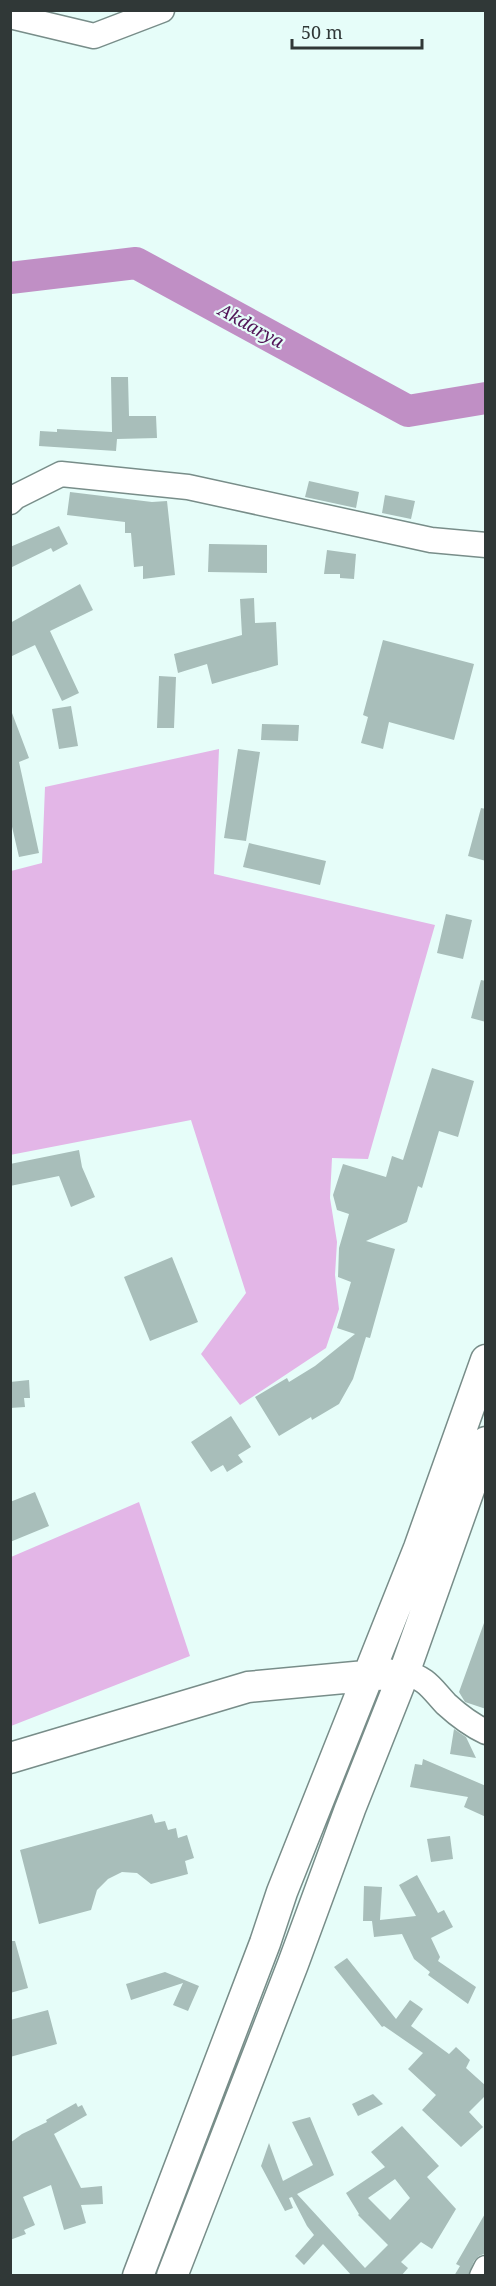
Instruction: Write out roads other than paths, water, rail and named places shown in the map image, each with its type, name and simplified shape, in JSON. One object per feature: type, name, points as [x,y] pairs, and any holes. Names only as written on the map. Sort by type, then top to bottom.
[{"type":"main road","points":[[138,2276],[265,1943],[282,1892],[419,1548],[486,1360]]},
{"type":"main road","points":[[172,2276],[404,1673],[486,1442]]},
{"type":"main road","points":[[10,1758],[248,1687],[368,1674],[404,1673]]},
{"type":"street","points":[[10,16],[94,36],[162,10]]},
{"type":"street","points":[[10,502],[15,497],[61,474],[188,487],[431,540],[486,545]]},
{"type":"street","points":[[404,1673],[424,1680],[447,1705],[472,1725],[486,1732]]},
{"type":"street","points":[[482,2276],[486,2268]]},
{"type":"waterway","name":"Akdarya","points":[[10,278],[136,263],[408,411],[486,398]]}]
